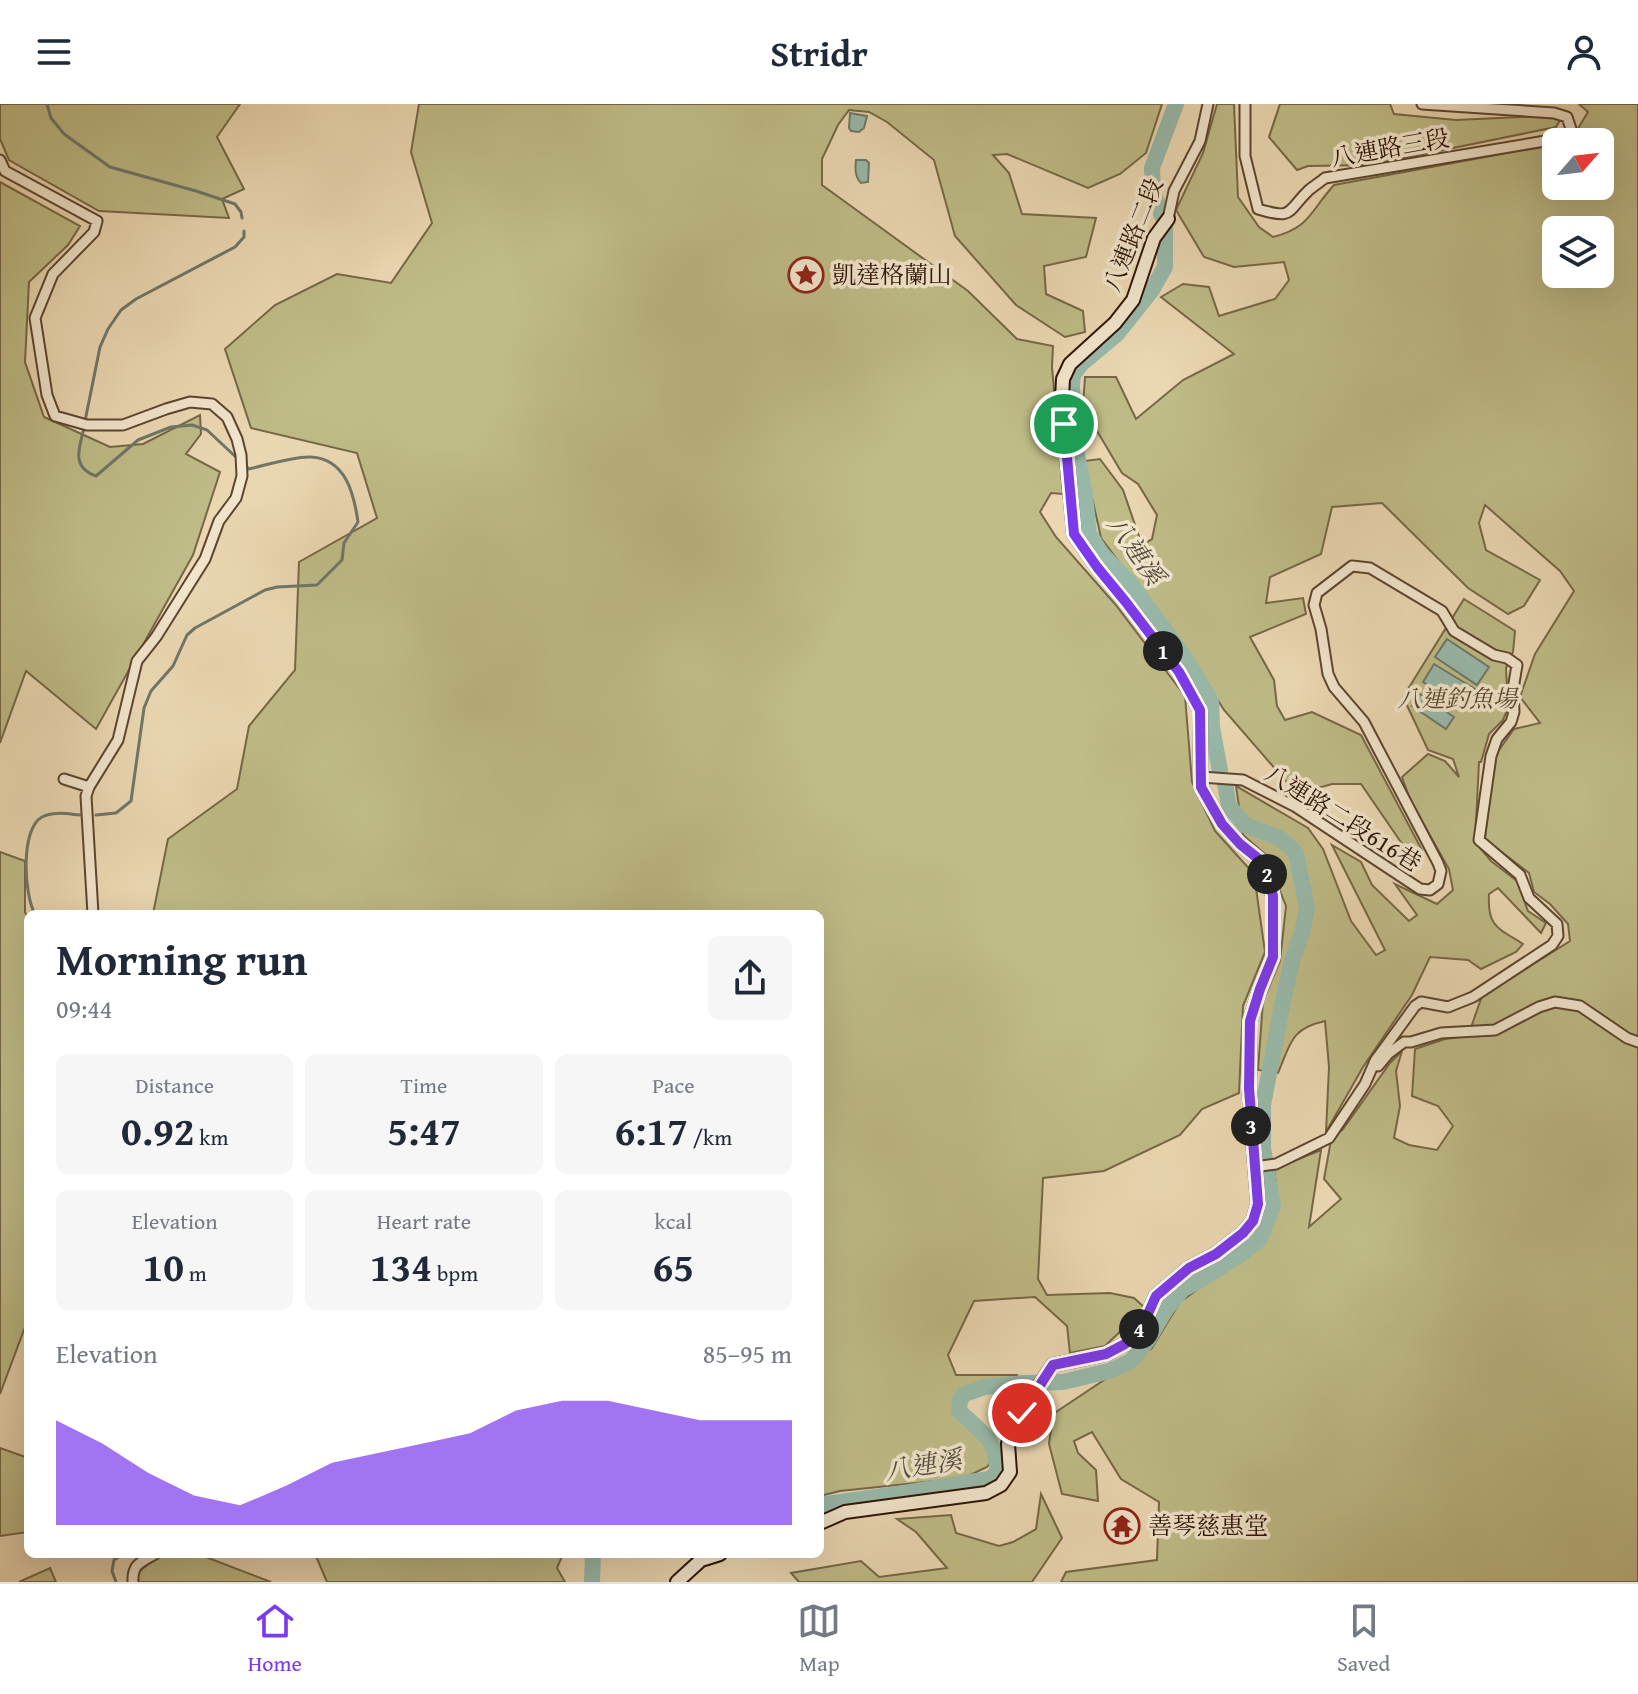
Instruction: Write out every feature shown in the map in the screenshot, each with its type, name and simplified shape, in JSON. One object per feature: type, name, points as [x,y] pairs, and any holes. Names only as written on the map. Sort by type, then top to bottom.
[{"type":"street","name":"八連路二段","points":[[824,1521],[845,1512],[986,1493],[1001,1485],[1010,1472],[1008,1444],[1013,1426],[1053,1365],[1106,1354],[1125,1344],[1143,1325],[1156,1296],[1182,1273],[1216,1254],[1243,1233],[1253,1221],[1258,1204],[1249,1088],[1250,1021],[1273,957],[1273,896],[1269,878],[1260,860],[1222,824],[1201,787],[1200,710],[1179,672],[1074,534],[1062,398],[1063,379],[1070,364],[1115,323],[1133,300],[1154,238],[1168,219],[1174,191],[1200,141],[1208,104]]},
{"type":"street","name":"八連路三段","points":[[1245,104],[1245,156],[1258,209],[1277,215],[1290,212],[1309,190],[1325,178],[1563,138],[1571,129],[1567,117],[1554,113],[1422,104]]},
{"type":"street","points":[[0,160],[5,171],[97,221],[94,232],[53,274],[35,318],[47,395],[55,416],[83,424],[123,425],[190,402],[212,404],[227,417],[241,455],[242,476],[236,498],[219,521],[205,559],[156,637],[137,661],[118,740],[86,796],[93,910]]},
{"type":"street","name":"八連路二段616巷","points":[[1201,777],[1243,780],[1296,807],[1420,889],[1430,890],[1438,884],[1441,871],[1438,863],[1364,722],[1334,687],[1328,674],[1314,605],[1317,593],[1352,566],[1370,568],[1442,611],[1454,631],[1517,665],[1513,689],[1514,712],[1511,722],[1497,739],[1491,756],[1479,840],[1520,875],[1529,898],[1557,924],[1558,936],[1552,945],[1473,997],[1448,1007],[1421,1002],[1415,1006],[1375,1061],[1366,1080]]},
{"type":"street","points":[[64,779],[89,787]]},
{"type":"street","points":[[1257,1167],[1276,1164],[1329,1138],[1366,1080],[1388,1054],[1404,1042],[1441,1033],[1495,1030],[1555,1002],[1580,1006],[1627,1038],[1638,1042]]},
{"type":"street","points":[[133,1582],[133,1571],[148,1558]]},
{"type":"street","points":[[677,1582],[707,1558]]},
{"type":"green space","points":[[0,104],[240,104],[217,137],[244,189],[222,199],[229,218],[99,211],[9,160],[0,139]]},
{"type":"green space","points":[[419,104],[1162,104],[1146,153],[1120,174],[1088,188],[1007,154],[993,155],[1009,173],[1022,214],[1096,218],[1086,257],[1044,266],[1046,294],[1083,311],[1085,332],[1065,337],[1016,305],[955,236],[934,160],[887,122],[869,112],[849,110],[822,159],[822,185],[968,291],[1017,339],[1053,346],[1052,367],[1063,494],[1051,493],[1040,512],[1056,537],[1115,604],[1185,696],[1192,782],[1215,831],[1254,874],[1265,952],[1243,1006],[1239,1093],[1202,1109],[1180,1135],[1104,1171],[1043,1178],[1038,1279],[1047,1295],[1110,1293],[1134,1298],[1145,1308],[1105,1346],[1070,1353],[1067,1326],[1035,1297],[974,1301],[948,1355],[956,1375],[1017,1375],[1016,1379],[963,1388],[954,1397],[962,1414],[993,1441],[996,1455],[987,1467],[964,1478],[824,1495],[824,910],[154,910],[168,839],[237,789],[249,726],[295,670],[299,562],[377,518],[357,453],[251,428],[225,349],[275,305],[337,274],[391,283],[432,223],[411,152]]},
{"type":"green space","points":[[1217,104],[1234,104],[1238,197],[1259,227],[1273,237],[1303,223],[1334,185],[1542,147],[1542,200],[1614,200],[1614,128],[1578,128],[1588,112],[1579,104],[1638,104],[1638,1582],[1061,1582],[1066,1572],[1157,1560],[1159,1502],[1121,1479],[1092,1432],[1074,1441],[1078,1453],[1096,1470],[1098,1501],[1062,1494],[1049,1444],[1053,1414],[1152,1348],[1180,1302],[1250,1252],[1279,1209],[1274,1169],[1321,1150],[1309,1227],[1341,1199],[1324,1179],[1331,1140],[1343,1129],[1402,1051],[1396,1071],[1400,1106],[1394,1138],[1409,1145],[1437,1150],[1453,1126],[1438,1106],[1412,1096],[1415,1049],[1445,1039],[1468,1036],[1482,996],[1570,941],[1568,924],[1534,892],[1529,873],[1485,839],[1494,757],[1514,729],[1540,723],[1520,697],[1535,654],[1574,591],[1560,571],[1485,505],[1479,523],[1486,550],[1540,580],[1524,606],[1508,614],[1468,588],[1382,503],[1332,507],[1321,554],[1270,577],[1266,603],[1303,598],[1306,614],[1250,637],[1274,680],[1277,706],[1285,720],[1312,712],[1361,735],[1422,850],[1407,851],[1361,784],[1332,784],[1297,794],[1224,710],[1188,653],[1101,538],[1084,461],[1100,459],[1123,490],[1142,545],[1152,539],[1157,515],[1138,484],[1122,473],[1097,431],[1086,436],[1082,420],[1085,377],[1116,377],[1136,419],[1183,380],[1234,354],[1161,297],[1183,284],[1209,287],[1219,316],[1275,299],[1289,280],[1284,262],[1234,267],[1204,257],[1176,210],[1203,153]]},
{"type":"green space","points":[[1280,104],[1390,104],[1394,114],[1456,120],[1563,115],[1556,127],[1370,165],[1308,166],[1297,170],[1269,137]]},
{"type":"green space","points":[[0,182],[80,226],[68,245],[29,282],[25,362],[44,417],[110,447],[143,444],[200,415],[201,434],[186,454],[220,472],[193,555],[96,729],[26,671],[0,743]]},
{"type":"green space","name":"八連釣魚場","points":[[1464,599],[1515,631],[1513,652],[1506,668],[1508,708],[1503,720],[1489,734],[1479,762],[1475,842],[1491,861],[1517,881],[1528,911],[1546,923],[1541,933],[1498,888],[1489,894],[1492,920],[1523,944],[1516,952],[1481,969],[1468,960],[1430,957],[1412,995],[1363,1067],[1326,1132],[1329,1067],[1325,1021],[1298,1033],[1289,1045],[1278,1073],[1258,1070],[1263,1001],[1280,961],[1286,906],[1265,854],[1243,835],[1236,786],[1308,828],[1323,849],[1351,921],[1376,955],[1385,950],[1332,845],[1361,862],[1372,885],[1409,921],[1417,915],[1395,884],[1437,904],[1453,890],[1449,869],[1411,802],[1402,777],[1428,754],[1445,761],[1459,777],[1453,759],[1428,750],[1403,697]]},
{"type":"green space","points":[[0,852],[25,861],[25,910],[24,1330],[0,1394]]},
{"type":"green space","points":[[0,1448],[24,1457],[24,1533],[0,1536]]},
{"type":"green space","points":[[1041,1494],[1062,1538],[1032,1582],[799,1582],[791,1573],[861,1561],[879,1577],[947,1568],[916,1532],[897,1519],[951,1515],[956,1533],[999,1546],[1036,1529]]},
{"type":"green space","points":[[156,1558],[208,1558],[271,1582],[138,1582],[136,1574]]},
{"type":"green space","points":[[317,1558],[561,1558],[557,1568],[565,1582],[327,1582]]},
{"type":"green space","points":[[50,1568],[56,1582],[19,1582]]},
{"type":"shaded area","points":[[850,113],[867,116],[864,128],[859,132],[849,128]]},
{"type":"shaded area","points":[[856,160],[869,163],[868,182],[861,183],[858,178]]},
{"type":"shaded area","points":[[1447,639],[1489,667],[1477,685],[1435,657]]},
{"type":"shaded area","points":[[1434,664],[1475,689],[1464,707],[1423,682]]},
{"type":"shaded area","points":[[1420,694],[1454,717],[1446,729],[1412,706]]},
{"type":"waterway","points":[[47,104],[51,118],[64,134],[110,167],[235,204],[242,218]]},
{"type":"waterway","name":"八連溪","points":[[1162,216],[1153,191],[1152,168],[1176,104]]},
{"type":"waterway","name":"八連溪","points":[[1165,227],[1165,267],[1152,290],[1117,334],[1081,364],[1073,375],[1077,455],[1089,533],[1101,553],[1130,583],[1183,655],[1211,701],[1220,771]]},
{"type":"waterway","points":[[85,421],[100,347],[121,310],[235,247],[244,237],[244,231]]},
{"type":"waterway","points":[[84,428],[80,462],[83,468],[96,476],[138,440],[171,427],[192,425],[207,430],[238,459]]},
{"type":"waterway","points":[[96,815],[116,813],[131,801],[144,708],[151,691],[173,666],[187,635],[265,590],[317,585],[342,560],[344,543],[358,522],[351,490],[333,464],[311,457],[249,469],[244,464]]},
{"type":"waterway","name":"八連溪","points":[[824,1504],[989,1479],[997,1473],[995,1452],[987,1437],[959,1411],[960,1399],[965,1394],[985,1387],[1063,1382],[1109,1371],[1131,1361],[1183,1289],[1240,1255],[1260,1239],[1273,1206],[1263,1148],[1263,1105],[1292,961],[1307,909],[1296,853],[1280,838],[1245,825],[1229,806],[1225,784]]},
{"type":"waterway","points":[[33,910],[28,893],[26,863],[35,824],[51,814],[80,815]]},
{"type":"waterway","points":[[116,1582],[112,1571],[117,1558]]},
{"type":"waterway","name":"八連溪","points":[[592,1582],[593,1558]]},
{"type":"place","name":"凱達格蘭山","points":[[806,275]]},
{"type":"place","name":"善琴慈惠堂","points":[[1122,1526]]},
{"type":"route","points":[[1022,1413],[1053,1365],[1106,1354],[1125,1344],[1143,1325],[1156,1296],[1189,1268],[1216,1254],[1253,1221],[1258,1204],[1249,1088],[1250,1021],[1273,957],[1273,896],[1269,878],[1260,860],[1222,824],[1201,787],[1200,710],[1179,672],[1074,534],[1064,424]]}]
